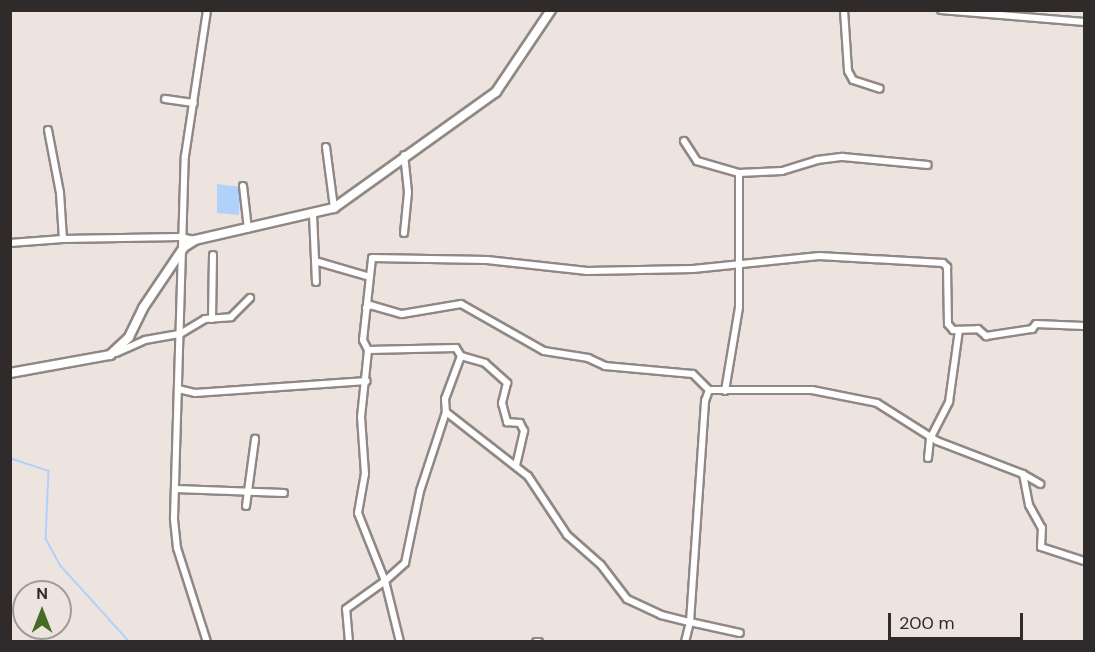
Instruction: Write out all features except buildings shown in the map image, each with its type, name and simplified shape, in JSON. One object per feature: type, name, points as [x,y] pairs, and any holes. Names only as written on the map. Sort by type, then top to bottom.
[{"type":"main road","points":[[10,373],[110,355],[129,337],[143,308],[180,254],[195,240],[334,208],[404,155],[496,92],[551,10]]},
{"type":"street","points":[[207,10],[194,103],[180,237],[176,489],[177,548],[207,642]]},
{"type":"street","points":[[844,10],[848,70],[853,80],[880,89]]},
{"type":"street","points":[[940,10],[1084,22]]},
{"type":"street","points":[[165,99],[194,103]]},
{"type":"street","points":[[48,130],[60,193],[63,239]]},
{"type":"street","points":[[684,141],[697,161],[739,173],[782,171],[817,160],[843,157],[927,165]]},
{"type":"street","points":[[326,147],[334,208]]},
{"type":"street","points":[[404,155],[408,192],[404,233]]},
{"type":"street","points":[[725,391],[739,307],[742,266],[739,173]]},
{"type":"street","points":[[243,186],[249,229]]},
{"type":"street","points":[[313,214],[316,282]]},
{"type":"street","points":[[10,243],[63,239],[180,237],[195,240]]},
{"type":"street","points":[[212,319],[213,255]]},
{"type":"street","points":[[400,642],[386,581],[358,513],[365,474],[362,417],[368,350],[363,340],[372,258],[487,260],[587,271],[742,266],[819,256],[943,264],[947,267],[948,324],[959,330],[978,329],[986,336],[1032,329],[1036,324],[1084,326]]},
{"type":"street","points":[[315,261],[370,277]]},
{"type":"street","points":[[110,355],[145,340],[180,334],[212,319],[231,317],[250,298]]},
{"type":"street","points":[[366,308],[370,305],[402,314],[461,304],[544,351],[588,358],[605,366],[693,374],[709,390],[812,390],[877,403],[932,438],[1023,474],[1041,484]]},
{"type":"street","points":[[928,458],[932,438],[949,402],[959,330]]},
{"type":"street","points":[[349,642],[346,609],[386,581],[405,563],[420,491],[446,412],[445,399],[460,356],[456,348],[368,350]]},
{"type":"street","points":[[460,356],[485,363],[507,383],[502,403],[507,422],[520,423],[524,431],[516,465]]},
{"type":"street","points":[[178,389],[195,393],[367,381]]},
{"type":"street","points":[[685,642],[690,622],[705,402],[709,390]]},
{"type":"street","points":[[446,412],[516,465],[567,535],[601,565],[627,599],[661,615],[740,633]]},
{"type":"street","points":[[246,506],[255,438]]},
{"type":"street","points":[[1023,474],[1029,505],[1042,528],[1041,547],[1084,561]]},
{"type":"street","points":[[176,489],[284,493]]},
{"type":"water","points":[[217,184],[240,187],[239,215],[217,213]]},
{"type":"waterway","points":[[10,458],[49,471],[46,539],[61,566],[130,642]]}]
